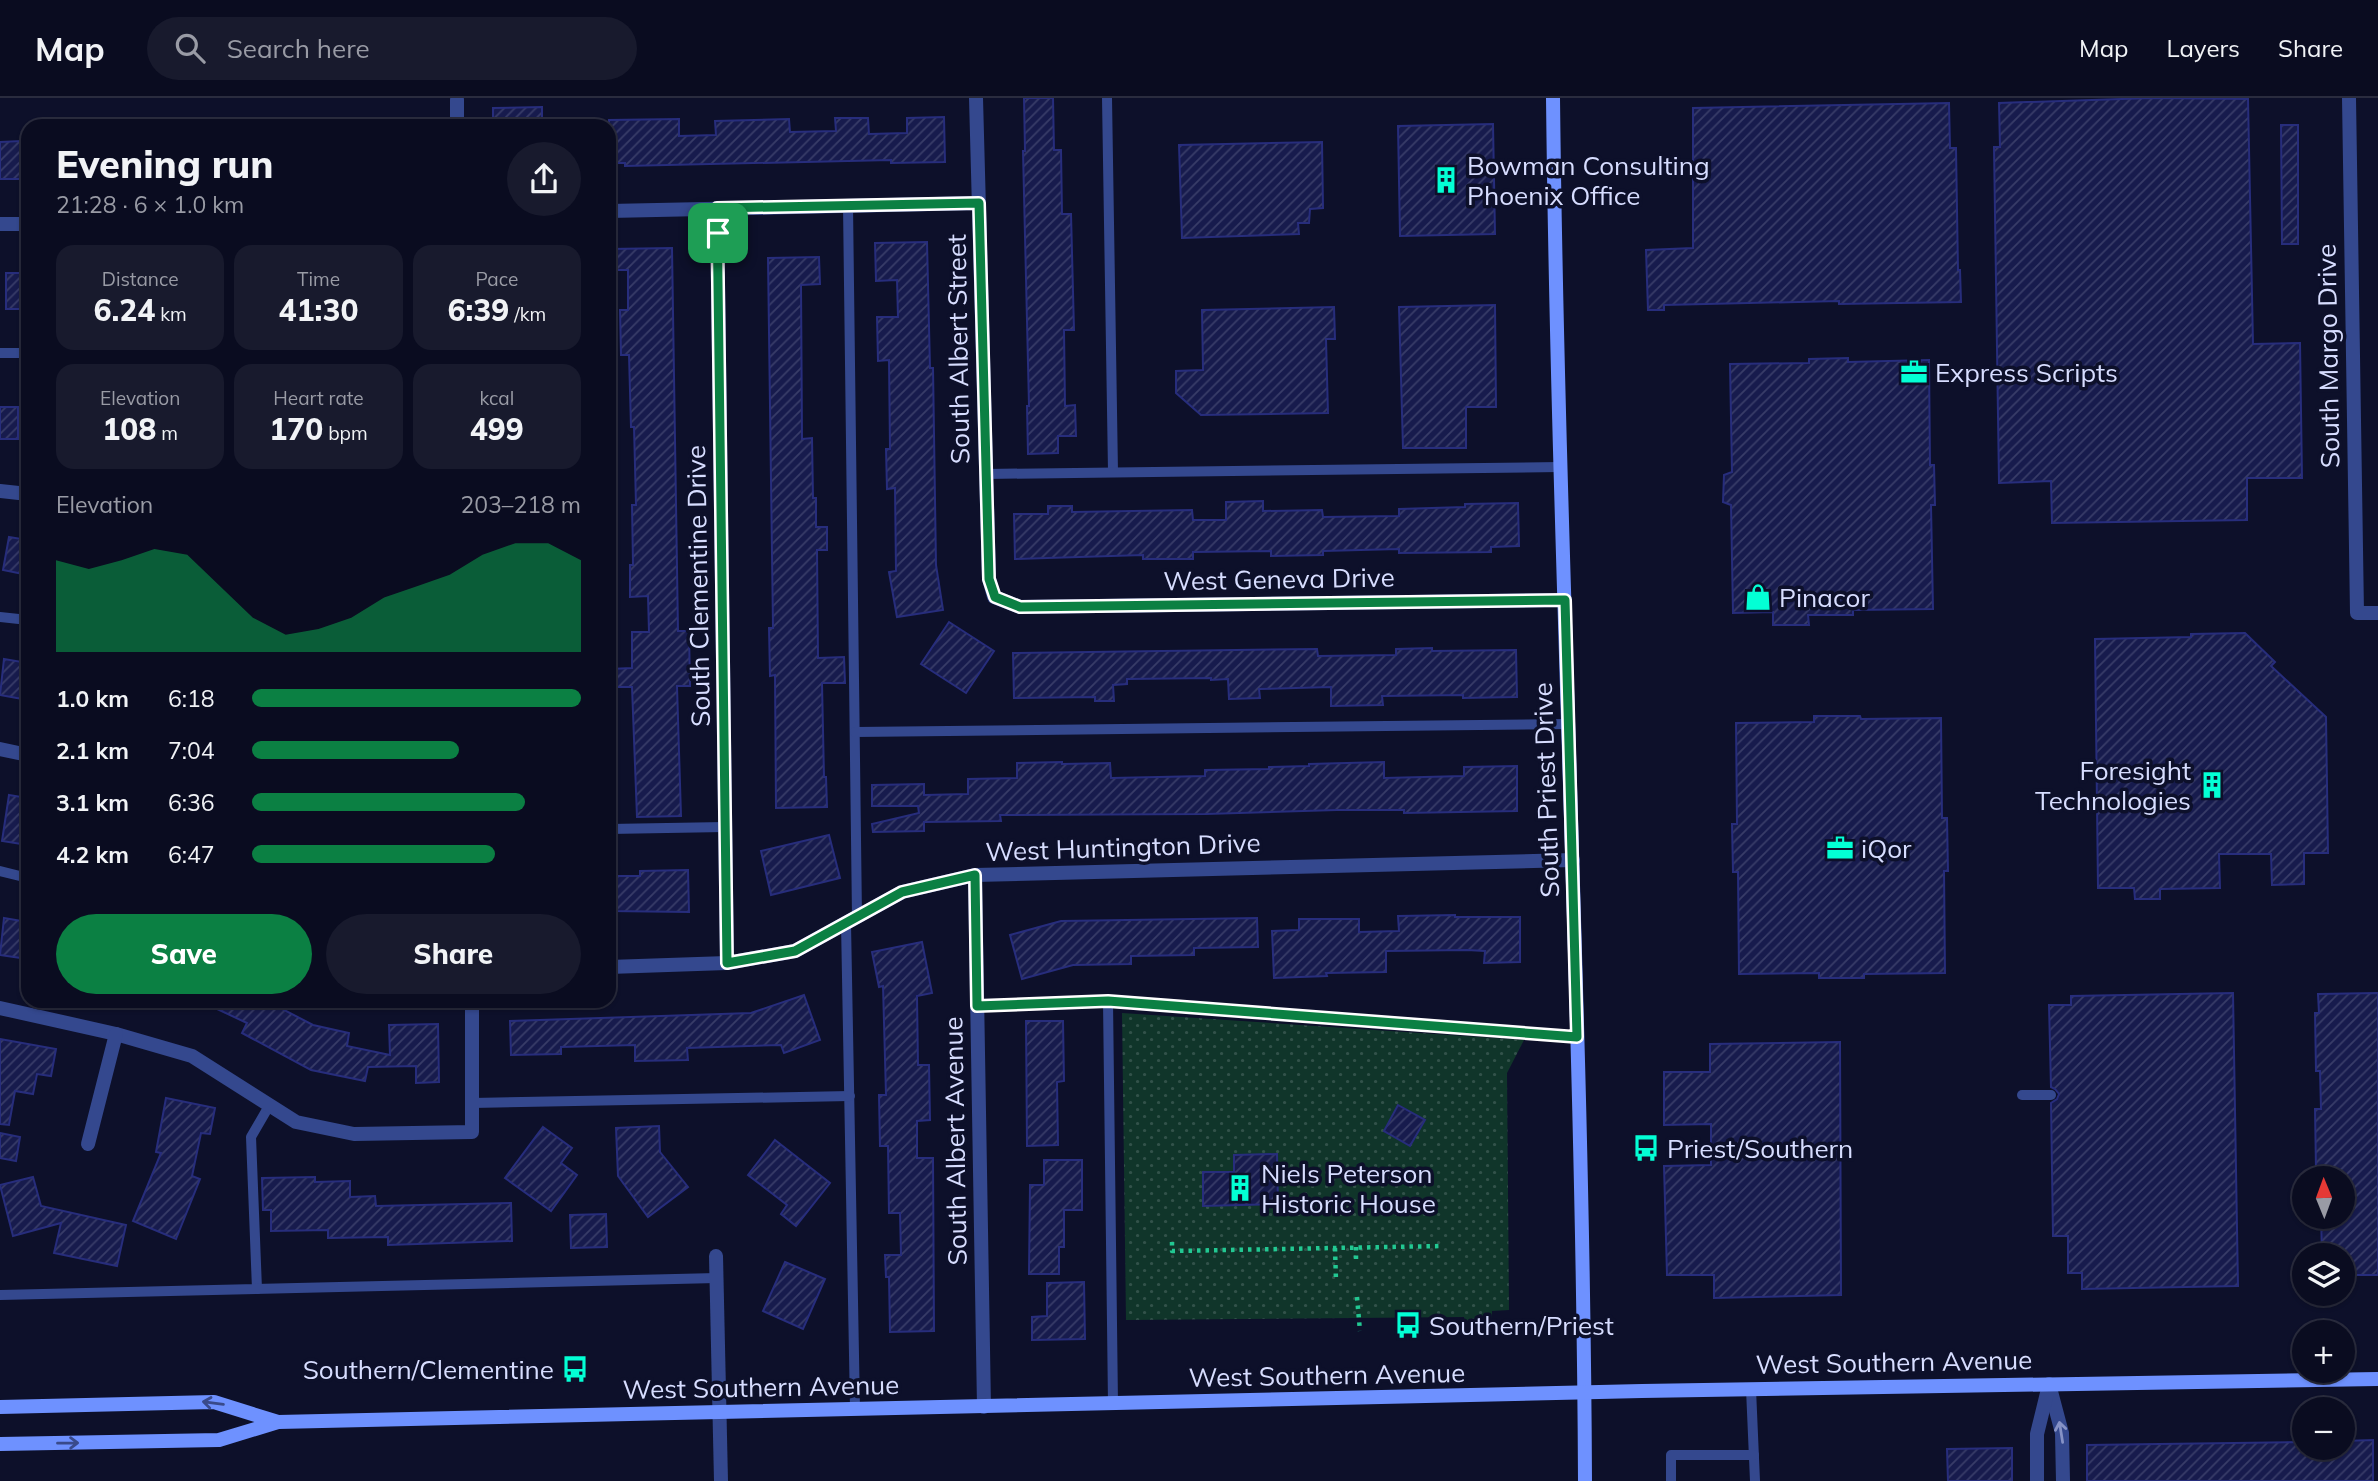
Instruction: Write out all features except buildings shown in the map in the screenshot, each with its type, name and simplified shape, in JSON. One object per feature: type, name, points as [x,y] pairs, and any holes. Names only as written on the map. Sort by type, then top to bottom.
[{"type":"main road","name":"South Priest Drive","points":[[1553,98],[1573,860],[1585,1481]]},
{"type":"main road","name":"West Southern Avenue","points":[[0,1444],[219,1440],[278,1422],[2378,1379]]},
{"type":"main road","name":"West Southern Avenue","points":[[0,1407],[215,1402],[278,1422]]},
{"type":"street","name":"South Albert Street","points":[[976,98],[989,579],[995,597]]},
{"type":"street","name":"South Margo Drive","points":[[2349,98],[2357,613],[2378,613]]},
{"type":"street","points":[[457,100],[457,119]]},
{"type":"street","points":[[616,211],[979,203]]},
{"type":"street","name":"South Clementine Drive","points":[[717,208],[727,963]]},
{"type":"street","points":[[0,224],[21,224]]},
{"type":"street","points":[[0,491],[21,493]]},
{"type":"street","name":"West Geneva Drive","points":[[995,597],[1020,607],[1565,600]]},
{"type":"street","points":[[0,749],[21,754]]},
{"type":"street","name":"West Huntington Drive","points":[[616,967],[727,963],[795,951],[902,892],[975,875],[1573,860]]},
{"type":"street","name":"South Albert Avenue","points":[[975,875],[984,1407]]},
{"type":"street","points":[[0,1008],[116,1034],[192,1056],[296,1122],[354,1134],[472,1132],[472,1008]]},
{"type":"street","points":[[88,1144],[116,1034]]},
{"type":"street","points":[[716,1256],[721,1481]]},
{"type":"street","points":[[2037,1481],[2037,1434],[2049,1384]]},
{"type":"street","points":[[2049,1384],[2062,1433],[2063,1481]]},
{"type":"lane","points":[[1107,98],[1113,472]]},
{"type":"lane","points":[[848,205],[855,732],[850,1096],[855,1409]]},
{"type":"lane","points":[[0,353],[21,353]]},
{"type":"lane","points":[[986,474],[1561,467]]},
{"type":"lane","points":[[0,617],[21,619]]},
{"type":"lane","points":[[855,732],[1569,724]]},
{"type":"lane","points":[[616,829],[725,827]]},
{"type":"lane","points":[[0,871],[21,876]]},
{"type":"lane","points":[[977,1006],[1108,1001],[1577,1037]]},
{"type":"lane","points":[[1108,1001],[1113,1404]]},
{"type":"lane","points":[[2022,1095],[2051,1095]]},
{"type":"lane","points":[[472,1103],[850,1096]]},
{"type":"lane","points":[[257,1289],[251,1137],[269,1105]]},
{"type":"lane","points":[[0,1295],[717,1278]]},
{"type":"lane","points":[[1751,1390],[1755,1481]]},
{"type":"lane","points":[[1671,1481],[1671,1455],[1754,1455]]},
{"type":"path","points":[[1172,1242],[1172,1251],[1443,1246]]},
{"type":"path","points":[[1356,1247],[1356,1264]]},
{"type":"path","points":[[1335,1248],[1336,1281]]},
{"type":"path","points":[[1357,1297],[1360,1331]]},
{"type":"green space","points":[[1122,1013],[1524,1040],[1507,1073],[1509,1310],[1492,1311],[1492,1323],[1465,1324],[1464,1317],[1126,1320]]},
{"type":"place","name":"Bowman Consulting Phoenix Office","points":[[1446,180]]},
{"type":"place","name":"Express Scripts","points":[[1914,372]]},
{"type":"place","name":"Pinacor","points":[[1758,597]]},
{"type":"place","name":"Foresight Technologies","points":[[2212,785]]},
{"type":"place","name":"iQor","points":[[1840,848]]},
{"type":"place","name":"Priest/Southern","points":[[1646,1148]]},
{"type":"place","name":"Niels Peterson Historic House","points":[[1240,1188]]},
{"type":"place","name":"Southern/Priest","points":[[1408,1325]]},
{"type":"place","name":"Southern/Clementine","points":[[575,1369]]},
{"type":"route","points":[[979,203],[989,579],[995,597],[1020,607],[1565,600],[1577,1037],[1108,1001],[977,1006],[975,875],[902,892],[795,951],[727,963],[718,233],[717,208],[979,203]]}]
